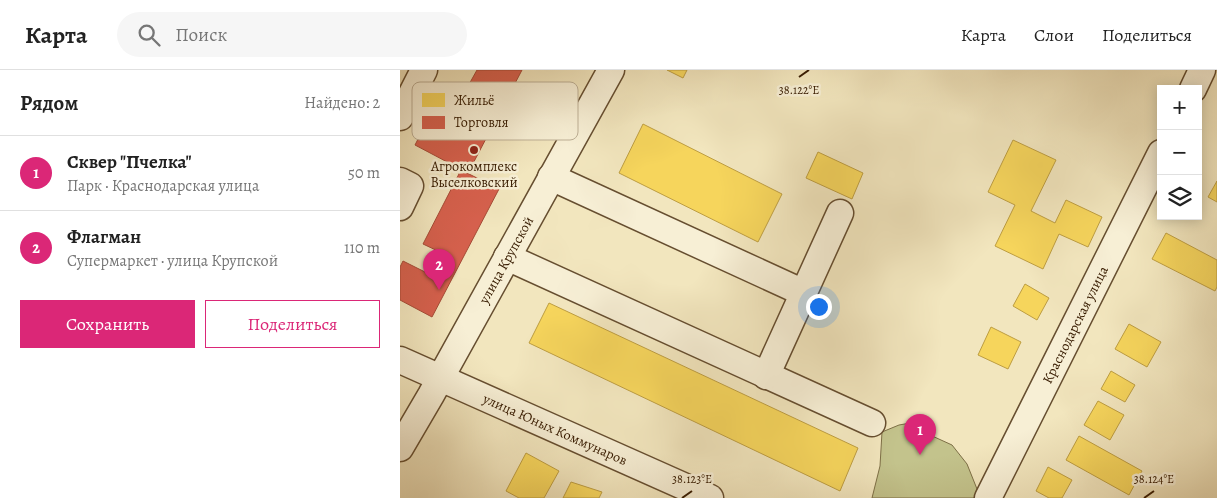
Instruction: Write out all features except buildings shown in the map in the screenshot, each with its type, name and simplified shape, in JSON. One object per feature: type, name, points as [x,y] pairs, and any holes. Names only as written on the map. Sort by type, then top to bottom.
[{"type":"street","points":[[418,82],[424,70]]},
{"type":"street","name":"улица Крупской","points":[[578,128],[610,70]]},
{"type":"street","points":[[1195,85],[1202,70]]},
{"type":"street","points":[[400,117],[412,94]]},
{"type":"street","name":"улица Крупской","points":[[400,448],[571,140]]},
{"type":"street","name":"Краснодарская улица","points":[[988,498],[1157,161]]},
{"type":"street","points":[[551,177],[804,293]]},
{"type":"street","points":[[400,181],[410,186],[400,207]]},
{"type":"street","points":[[766,376],[840,213]]},
{"type":"street","points":[[507,257],[872,423]]},
{"type":"street","name":"улица Юных Коммунаров","points":[[400,360],[710,498]]},
{"type":"green space","points":[[922,421],[930,435],[952,445],[967,464],[977,489],[974,498],[872,498],[880,466],[882,432],[899,425]]},
{"type":"place","name":"Агрокомплекс Выселковский","points":[[474,150]]},
{"type":"place","name":"Флагман","points":[[439,290]]},
{"type":"place","name":"Сквер \"Пчелка\"","points":[[920,455]]}]
